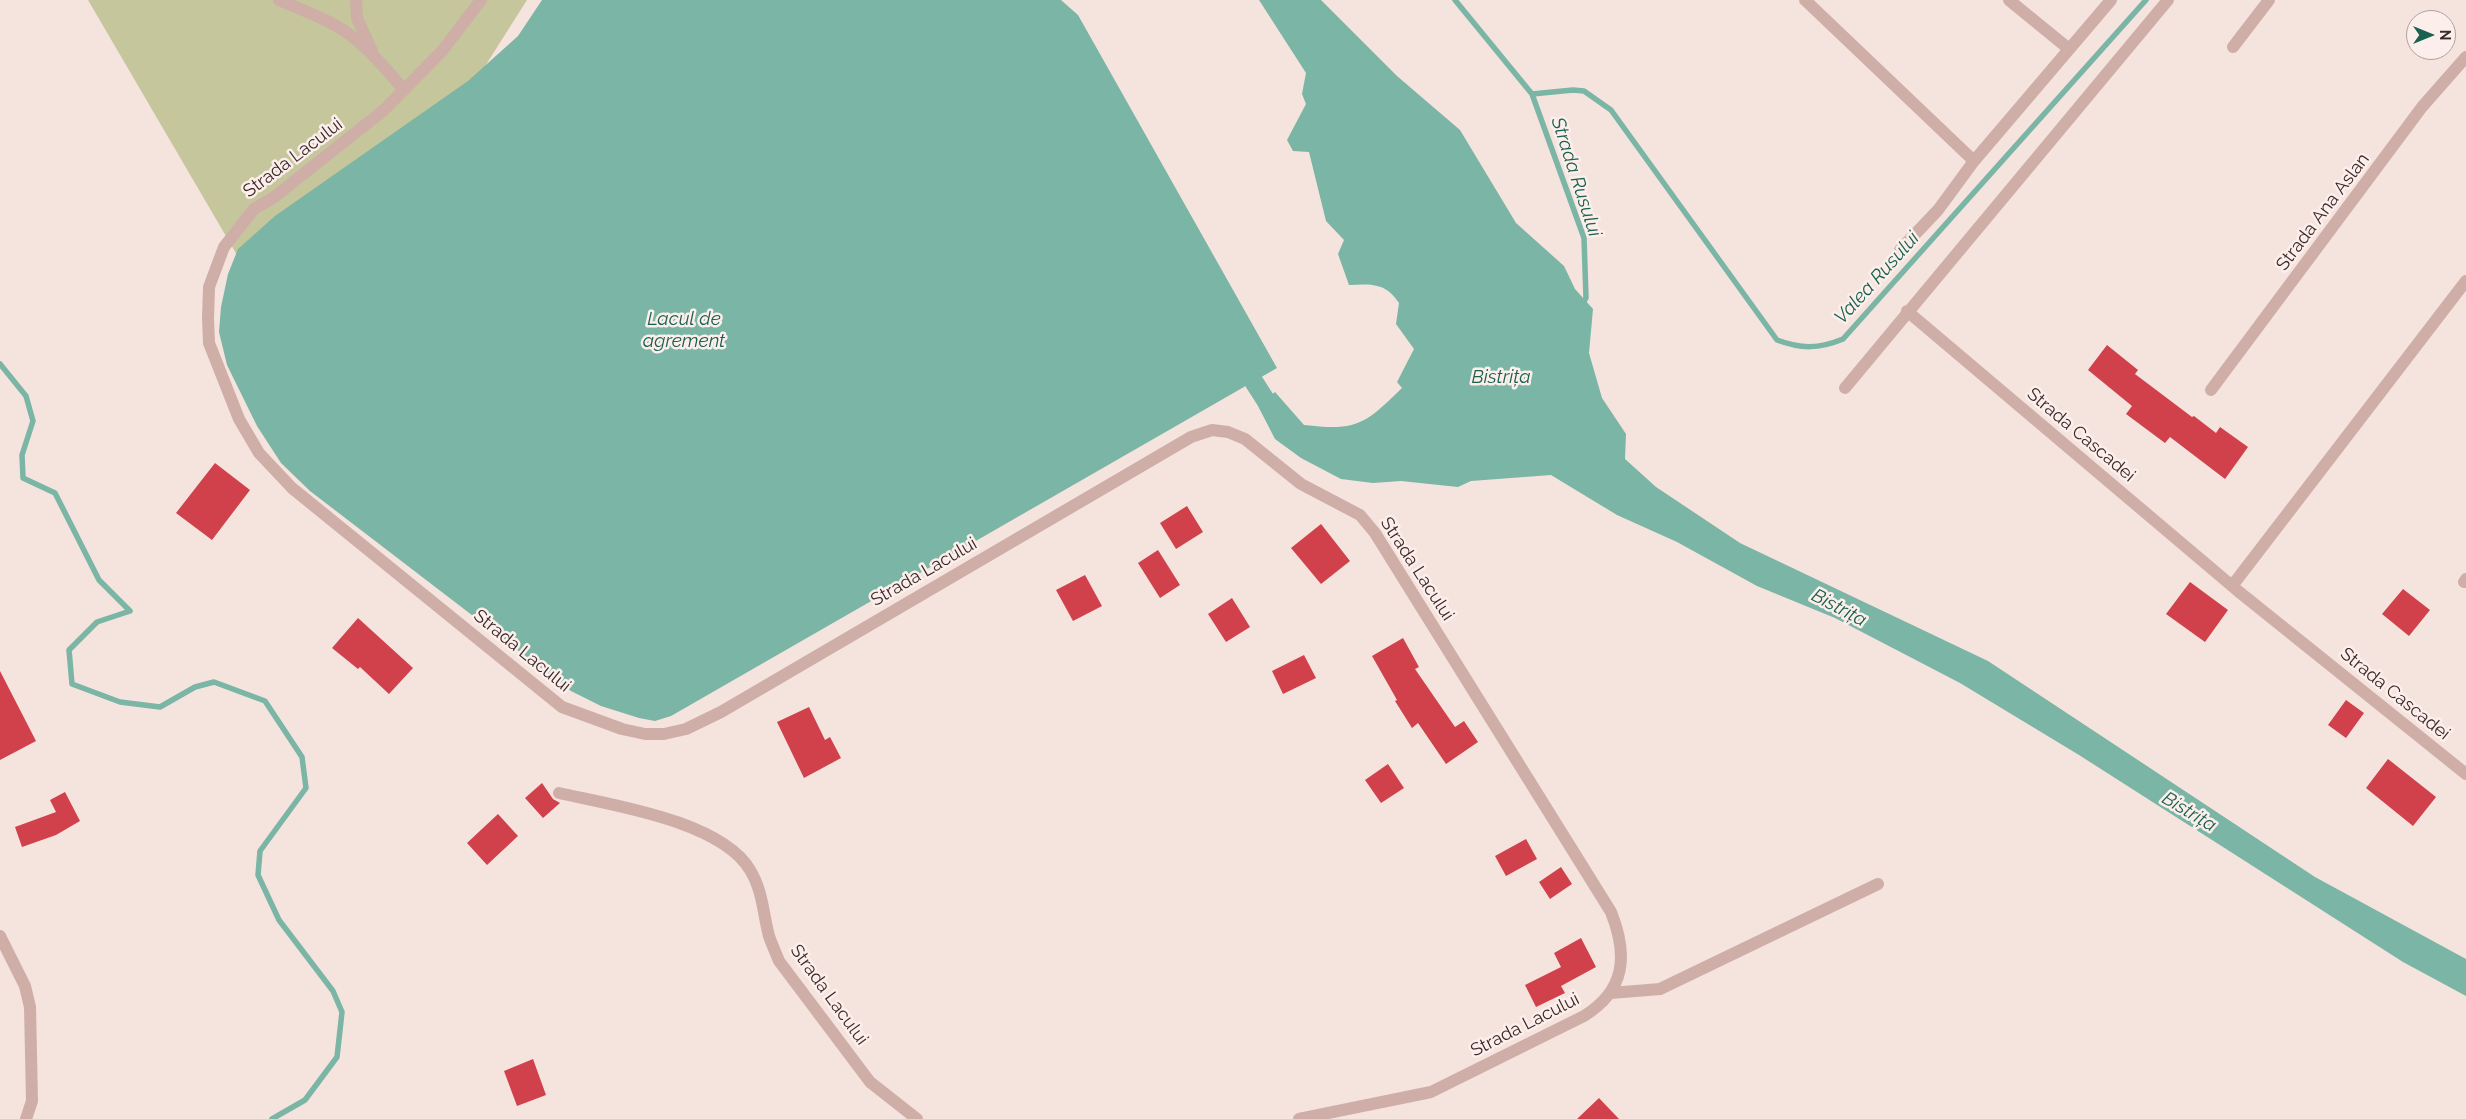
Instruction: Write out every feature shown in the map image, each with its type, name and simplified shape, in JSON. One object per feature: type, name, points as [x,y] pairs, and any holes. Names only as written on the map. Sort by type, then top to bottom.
[{"type":"street","points":[[279,0],[329,22],[350,35],[374,55],[404,90]]},
{"type":"street","points":[[356,0],[362,32],[374,55]]},
{"type":"street","name":"Strada Lacului","points":[[481,0],[442,51],[384,110],[273,198],[254,209],[224,247],[209,287],[209,343],[244,428],[259,453],[292,488],[562,707],[622,729],[645,734],[664,734],[686,729],[721,712],[1164,451],[1191,437],[1212,430],[1228,432],[1245,439],[1301,484],[1360,516],[1375,533],[1610,912],[1617,928],[1621,970],[1611,993],[1597,1007],[1584,1016],[1431,1092],[1300,1119]]},
{"type":"street","points":[[1805,0],[1974,161]]},
{"type":"street","points":[[2009,0],[2069,48]]},
{"type":"street","points":[[1900,250],[1938,210],[1974,161],[2111,0]]},
{"type":"street","points":[[1845,388],[1907,311],[2168,0]]},
{"type":"street","points":[[2233,47],[2269,0]]},
{"type":"street","name":"Strada Ana Aslan","points":[[2212,390],[2422,107],[2466,57]]},
{"type":"street","points":[[2232,586],[2466,282]]},
{"type":"street","name":"Strada Cascadei","points":[[1907,311],[2232,586],[2466,774]]},
{"type":"street","name":"Strada Lacului","points":[[559,793],[656,815],[711,837],[737,853],[750,869],[759,888],[770,938],[779,961],[870,1082],[917,1119]]},
{"type":"street","points":[[1611,993],[1660,989],[1878,884]]},
{"type":"street","points":[[0,936],[25,986],[30,1007],[32,1101],[26,1119]]},
{"type":"green space","points":[[88,0],[527,0],[475,82],[237,255]]},
{"type":"water","name":"Lacul de agrement","points":[[542,0],[1061,0],[1078,15],[1277,368],[671,716],[655,721],[639,718],[601,706],[571,691],[310,491],[281,463],[257,426],[227,365],[219,332],[221,307],[228,274],[238,249],[275,216],[468,81],[518,36]]},
{"type":"water","name":"Bistrița","points":[[1259,0],[1321,0],[1397,76],[1460,130],[1516,223],[1564,266],[1575,289],[1593,309],[1589,353],[1602,398],[1626,434],[1625,459],[1656,487],[1740,543],[1988,661],[2315,877],[2466,959],[2466,996],[2403,962],[2079,755],[1960,683],[1835,618],[1757,586],[1677,542],[1617,515],[1551,475],[1471,481],[1458,487],[1401,481],[1373,483],[1341,479],[1301,458],[1275,439],[1258,406],[1275,392],[1304,425],[1336,427],[1359,423],[1378,410],[1402,388],[1397,382],[1414,349],[1396,324],[1399,303],[1394,296],[1378,286],[1349,285],[1338,254],[1344,240],[1326,221],[1309,152],[1293,151],[1287,140],[1306,104],[1302,94],[1306,73]]},
{"type":"building","points":[[2107,345],[2138,370],[2135,374],[2192,417],[2194,416],[2216,433],[2220,427],[2248,447],[2225,479],[2170,437],[2165,443],[2126,414],[2132,406],[2088,370]]},
{"type":"building","points":[[215,463],[250,490],[212,540],[176,513]]},
{"type":"building","points":[[1187,506],[1203,532],[1176,549],[1160,523]]},
{"type":"building","points":[[1321,524],[1350,561],[1321,584],[1291,548]]},
{"type":"building","points":[[1158,550],[1180,585],[1160,598],[1138,563]]},
{"type":"building","points":[[1085,575],[1102,606],[1073,621],[1056,590]]},
{"type":"building","points":[[2190,582],[2228,610],[2205,642],[2166,614]]},
{"type":"building","points":[[2403,589],[2430,610],[2409,636],[2382,614]]},
{"type":"building","points":[[1232,598],[1250,627],[1226,642],[1208,614]]},
{"type":"building","points":[[358,618],[413,668],[389,694],[360,667],[358,669],[332,648]]},
{"type":"building","points":[[1403,638],[1419,667],[1415,669],[1455,727],[1464,721],[1478,742],[1446,764],[1418,723],[1412,728],[1395,701],[1397,700],[1372,656]]},
{"type":"building","points":[[1304,655],[1316,678],[1283,694],[1272,671]]},
{"type":"building","points":[[0,671],[36,741],[0,760]]},
{"type":"building","points":[[2346,700],[2364,713],[2346,738],[2328,725]]},
{"type":"building","points":[[809,707],[825,740],[830,737],[841,758],[804,778],[777,722]]},
{"type":"building","points":[[2388,759],[2436,797],[2413,826],[2366,788]]},
{"type":"building","points":[[1388,764],[1404,788],[1381,803],[1365,780]]},
{"type":"building","points":[[542,783],[553,799],[560,803],[543,818],[525,798]]},
{"type":"building","points":[[65,792],[80,821],[56,835],[22,847],[15,827],[56,812],[50,800]]},
{"type":"building","points":[[498,814],[518,836],[487,865],[467,843]]},
{"type":"building","points":[[1526,839],[1537,859],[1506,876],[1495,856]]},
{"type":"building","points":[[1561,867],[1572,884],[1550,899],[1539,882]]},
{"type":"building","points":[[1581,938],[1596,967],[1561,986],[1565,993],[1536,1007],[1525,985],[1561,967],[1554,953]]},
{"type":"building","points":[[533,1059],[546,1095],[517,1106],[504,1071]]},
{"type":"building","points":[[1599,1098],[1619,1119],[1577,1119]]},
{"type":"waterway","name":"Strada Rusului","points":[[1455,0],[1532,94],[1584,238],[1586,298],[1582,305]]},
{"type":"waterway","name":"Valea Rusului","points":[[1532,94],[1573,90],[1584,91],[1611,110],[1777,340],[1810,347],[1826,345],[1843,339],[2146,0]]},
{"type":"waterway","points":[[0,364],[26,396],[33,421],[22,455],[23,478],[55,493],[99,580],[130,611],[97,622],[69,650],[72,684],[120,702],[160,707],[195,687],[214,682],[265,701],[302,757],[306,788],[260,851],[258,875],[279,920],[333,991],[342,1012],[337,1057],[305,1100],[272,1119]]},
{"type":"waterway","points":[[1254,382],[1279,421]]}]
